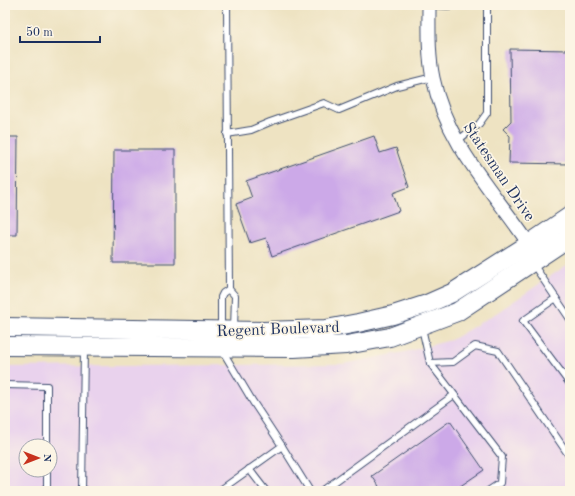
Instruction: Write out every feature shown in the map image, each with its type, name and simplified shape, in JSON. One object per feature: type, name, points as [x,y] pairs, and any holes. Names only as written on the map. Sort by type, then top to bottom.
[{"type":"street","name":"Statesman Drive","points":[[430,5],[429,48],[433,77],[446,121],[468,160],[533,255]]},
{"type":"street","name":"Regent Boulevard","points":[[5,327],[227,338],[300,348],[346,345],[390,337],[457,312],[533,255],[570,216]]},
{"type":"street","name":"Regent Boulevard","points":[[5,346],[84,346],[227,338],[263,331],[326,329],[393,316],[427,304],[570,237]]},
{"type":"lane","points":[[227,5],[229,289],[235,296],[227,338]]},
{"type":"lane","points":[[430,5],[456,5]]},
{"type":"lane","points":[[457,142],[479,124],[487,113],[487,5]]},
{"type":"lane","points":[[227,134],[251,130],[324,104],[338,110],[397,86],[433,77]]},
{"type":"lane","points":[[533,255],[556,298],[570,319]]},
{"type":"lane","points":[[229,289],[223,293],[221,297],[227,338],[253,402],[310,491]]},
{"type":"lane","points":[[556,298],[523,321],[570,384]]},
{"type":"lane","points":[[421,326],[430,363],[502,457],[500,483],[488,491]]},
{"type":"lane","points":[[82,491],[84,346]]},
{"type":"lane","points":[[430,363],[453,362],[475,346],[498,351],[570,457]]},
{"type":"lane","points":[[5,385],[47,386],[47,438]]},
{"type":"lane","points":[[322,491],[454,395]]},
{"type":"lane","points":[[219,491],[282,446]]},
{"type":"lane","points":[[249,469],[266,491]]},
{"type":"lane","points":[[47,478],[47,491]]},
{"type":"shaded area","points":[[570,263],[570,491],[5,491],[5,367],[343,364],[405,352],[451,340],[498,312]]},
{"type":"building","points":[[510,49],[570,50],[570,164],[509,163],[510,136],[503,129],[511,121]]},
{"type":"building","points":[[374,136],[380,153],[396,148],[409,187],[393,193],[399,211],[272,256],[266,238],[250,243],[236,204],[252,198],[246,181]]},
{"type":"building","points":[[5,137],[18,137],[17,235],[5,235]]},
{"type":"building","points":[[114,150],[175,150],[175,263],[113,263]]},
{"type":"building","points":[[450,421],[484,470],[453,491],[371,491],[379,486],[372,476]]}]
